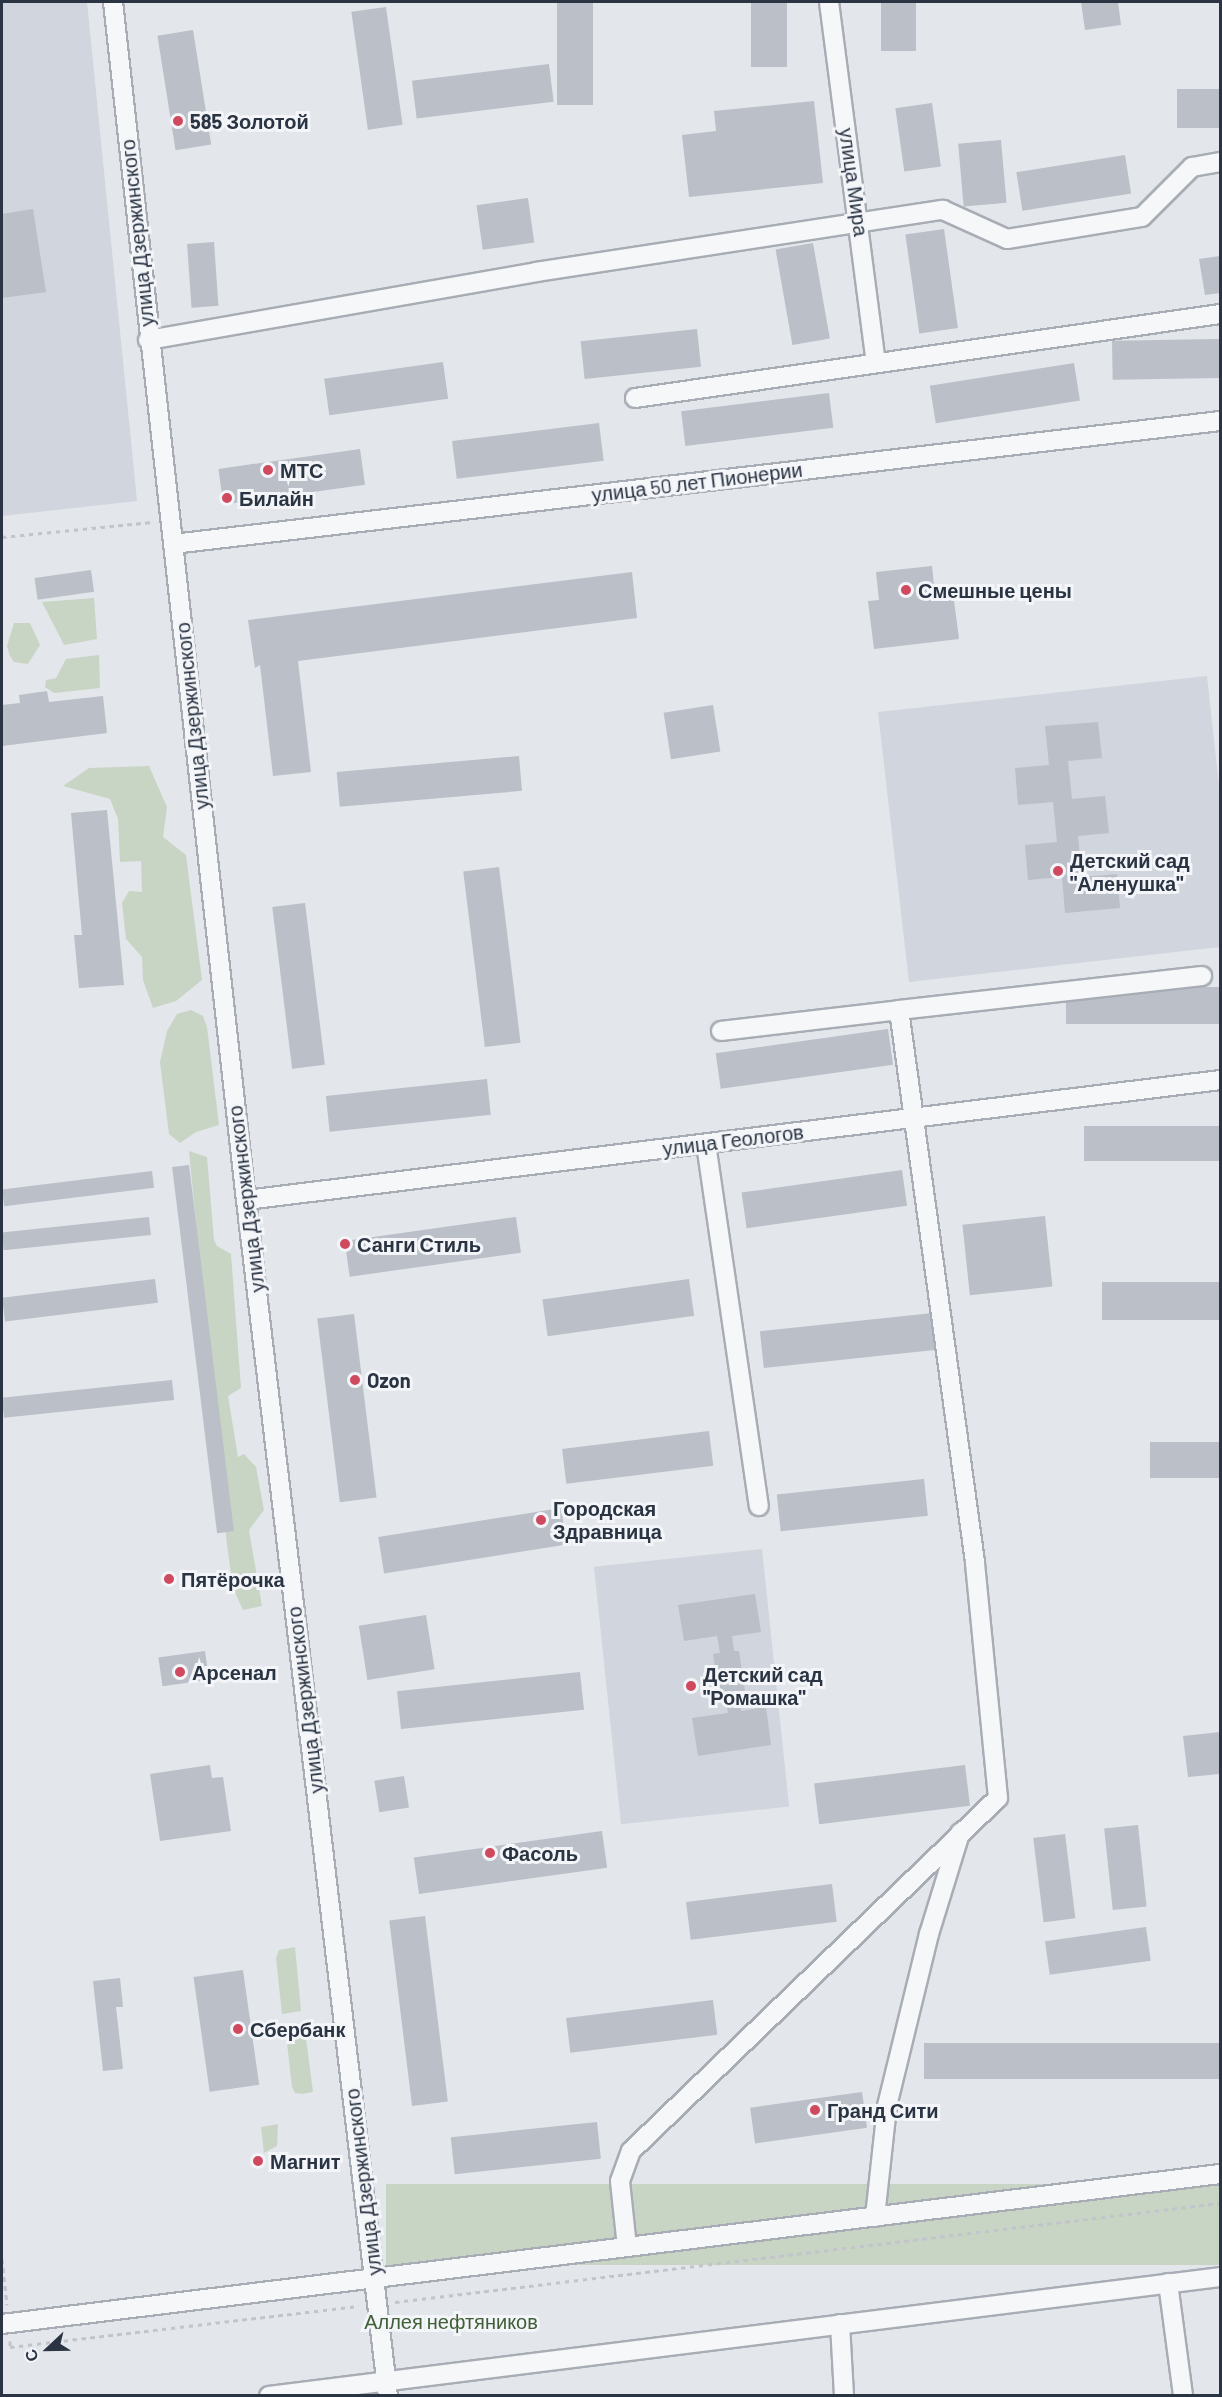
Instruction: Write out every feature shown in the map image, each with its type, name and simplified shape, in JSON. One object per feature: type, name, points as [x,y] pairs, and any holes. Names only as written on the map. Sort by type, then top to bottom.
[{"type":"street","name":"улица Дзержинского","points":[[114,2],[148,340],[171,520],[246,1200],[387,2388]]},
{"type":"street","name":"улица Мира","points":[[829,2],[876,362]]},
{"type":"street","points":[[148,340],[536,272],[943,210],[1007,239],[1142,217],[1192,167],[1221,162]]},
{"type":"street","points":[[635,398],[1221,314]]},
{"type":"street","name":"улица 50 лет Пионерии","points":[[173,544],[1221,421]]},
{"type":"street","points":[[721,1031],[1202,976]]},
{"type":"street","points":[[627,2247],[620,2181],[631,2151],[960,1832],[998,1798],[975,1562],[912,1118],[899,1010]]},
{"type":"street","name":"улица Геологов","points":[[246,1200],[1221,1080]]},
{"type":"street","points":[[706,1144],[759,1506]]},
{"type":"street","points":[[875,2217],[887,2106],[929,1934],[960,1832]]},
{"type":"street","points":[[6,2324],[1221,2174]]},
{"type":"street","points":[[269,2396],[387,2388],[840,2324],[1221,2277]]},
{"type":"street","points":[[1167,2283],[1183,2396]]},
{"type":"street","points":[[840,2324],[844,2396]]},
{"type":"path","points":[[2,537],[171,520]]},
{"type":"path","points":[[2,2259],[6,2324],[10,2347],[1221,2203]]},
{"type":"shaded area","points":[[2,2],[87,2],[137,501],[2,516]]},
{"type":"shaded area","name":"Детский сад \"Аленушка\"","points":[[1207,676],[1220,795],[1220,947],[909,982],[878,712]]},
{"type":"shaded area","name":"Детский сад \"Ромашка\"","points":[[762,1549],[789,1807],[621,1824],[594,1567]]},
{"type":"green space","points":[[94,598],[97,639],[64,645],[42,602]]},
{"type":"green space","points":[[14,623],[30,623],[40,645],[28,664],[14,662],[10,656],[7,646]]},
{"type":"green space","points":[[99,655],[100,688],[54,693],[45,687],[46,680],[56,678],[66,659]]},
{"type":"green space","points":[[149,766],[167,807],[163,837],[186,855],[202,980],[176,1001],[153,1008],[143,980],[142,957],[126,939],[122,903],[129,891],[142,892],[141,861],[120,862],[118,819],[110,799],[63,786],[89,768]]},
{"type":"green space","points":[[191,1010],[203,1016],[207,1027],[219,1125],[196,1132],[180,1143],[169,1134],[160,1062],[167,1031],[177,1014]]},
{"type":"green space","points":[[189,1151],[207,1157],[214,1240],[217,1246],[231,1254],[241,1388],[228,1396],[238,1457],[244,1454],[256,1467],[264,1510],[249,1530],[262,1606],[243,1610],[233,1588],[227,1545]]},
{"type":"green space","points":[[295,1947],[301,2011],[282,2014],[276,1958],[279,1950]]},
{"type":"green space","points":[[304,2023],[313,2092],[302,2094],[295,2093],[292,2087],[285,2025]]},
{"type":"green space","points":[[278,2124],[277,2146],[264,2153],[261,2127]]},
{"type":"green space","points":[[386,2184],[1220,2184],[1220,2265],[386,2265]]},
{"type":"building","points":[[557,2],[593,2],[593,105],[557,105]]},
{"type":"building","points":[[751,2],[787,2],[787,67],[751,67]]},
{"type":"building","points":[[881,2],[916,2],[916,51],[881,51]]},
{"type":"building","points":[[1081,2],[1118,2],[1121,25],[1085,30]]},
{"type":"building","points":[[386,7],[403,125],[368,130],[351,12]]},
{"type":"building","points":[[193,30],[211,145],[176,150],[157,36]]},
{"type":"building","points":[[549,64],[554,102],[417,119],[412,81]]},
{"type":"building","points":[[1177,89],[1220,89],[1220,128],[1177,128]]},
{"type":"building","points":[[814,101],[823,183],[689,197],[682,135],[716,131],[714,111]]},
{"type":"building","points":[[932,103],[941,166],[904,172],[895,108]]},
{"type":"building","points":[[1001,140],[1006,203],[964,207],[958,144]]},
{"type":"building","points":[[1125,155],[1131,194],[1022,211],[1016,172]]},
{"type":"building","points":[[528,198],[534,243],[483,250],[477,205]]},
{"type":"building","points":[[33,209],[46,292],[2,298],[2,214]]},
{"type":"building","points":[[944,229],[958,328],[919,333],[905,234]]},
{"type":"building","points":[[214,242],[218,306],[192,308],[187,244]]},
{"type":"building","points":[[813,243],[830,339],[792,345],[776,250]]},
{"type":"building","points":[[1220,256],[1220,293],[1205,295],[1199,259]]},
{"type":"building","points":[[697,329],[701,367],[585,379],[581,341]]},
{"type":"building","points":[[1219,339],[1220,378],[1113,380],[1112,341]]},
{"type":"building","points":[[443,362],[448,399],[329,415],[324,379]]},
{"type":"building","points":[[1074,363],[1080,401],[936,423],[930,386]]},
{"type":"building","points":[[829,393],[833,428],[685,446],[681,411]]},
{"type":"building","points":[[599,423],[604,461],[457,479],[452,441]]},
{"type":"building","points":[[360,449],[365,485],[223,505],[218,469]]},
{"type":"building","points":[[932,566],[935,595],[953,593],[959,639],[874,649],[868,601],[879,600],[876,572]]},
{"type":"building","points":[[91,570],[94,592],[38,600],[35,578]]},
{"type":"building","points":[[632,572],[637,618],[298,661],[311,772],[273,776],[260,665],[255,668],[248,620]]},
{"type":"building","points":[[47,691],[49,702],[103,696],[107,733],[2,746],[2,705],[20,703],[19,695]]},
{"type":"building","points":[[713,705],[720,751],[671,759],[664,713]]},
{"type":"building","points":[[1098,722],[1102,758],[1068,761],[1072,799],[1105,796],[1109,833],[1078,836],[1082,877],[1117,874],[1120,908],[1065,913],[1062,877],[1028,880],[1025,845],[1057,842],[1053,802],[1018,805],[1015,768],[1049,765],[1045,726]]},
{"type":"building","points":[[519,756],[522,791],[340,807],[337,772]]},
{"type":"building","points":[[107,810],[124,985],[79,988],[74,935],[82,935],[71,813]]},
{"type":"building","points":[[499,867],[521,1043],[485,1047],[463,871]]},
{"type":"building","points":[[305,903],[325,1065],[292,1069],[272,907]]},
{"type":"building","points":[[1066,987],[1220,987],[1220,1024],[1066,1024]]},
{"type":"building","points":[[888,1029],[893,1065],[721,1089],[716,1053]]},
{"type":"building","points":[[487,1079],[491,1115],[330,1132],[326,1096]]},
{"type":"building","points":[[1084,1126],[1220,1126],[1220,1161],[1084,1161]]},
{"type":"building","points":[[189,1165],[234,1531],[217,1533],[172,1167]]},
{"type":"building","points":[[902,1170],[907,1206],[747,1228],[742,1193]]},
{"type":"building","points":[[152,1171],[154,1188],[4,1206],[2,1189]]},
{"type":"building","points":[[1045,1216],[1052,1287],[970,1295],[962,1225]]},
{"type":"building","points":[[149,1217],[151,1235],[4,1250],[2,1232]]},
{"type":"building","points":[[516,1217],[521,1253],[350,1277],[345,1241]]},
{"type":"building","points":[[155,1279],[158,1303],[5,1322],[2,1298]]},
{"type":"building","points":[[689,1279],[694,1316],[548,1336],[542,1300]]},
{"type":"building","points":[[1102,1282],[1220,1282],[1220,1320],[1102,1320]]},
{"type":"building","points":[[933,1313],[937,1350],[764,1368],[760,1331]]},
{"type":"building","points":[[354,1314],[377,1498],[340,1502],[317,1319]]},
{"type":"building","points":[[172,1380],[174,1400],[4,1418],[2,1398]]},
{"type":"building","points":[[709,1431],[713,1466],[566,1484],[562,1449]]},
{"type":"building","points":[[1150,1442],[1220,1442],[1220,1478],[1150,1478]]},
{"type":"building","points":[[924,1479],[928,1516],[781,1531],[777,1494]]},
{"type":"building","points":[[561,1508],[567,1545],[384,1573],[378,1537]]},
{"type":"building","points":[[755,1594],[761,1632],[732,1636],[734,1651],[739,1651],[745,1691],[738,1692],[741,1711],[766,1707],[771,1745],[698,1756],[692,1718],[728,1713],[725,1697],[719,1698],[713,1654],[720,1653],[717,1636],[684,1641],[678,1605]]},
{"type":"building","points":[[426,1615],[435,1669],[367,1680],[359,1626]]},
{"type":"building","points":[[205,1651],[209,1680],[162,1686],[158,1658]]},
{"type":"building","points":[[580,1672],[584,1710],[401,1729],[397,1691]]},
{"type":"building","points":[[1220,1732],[1220,1774],[1188,1777],[1183,1736]]},
{"type":"building","points":[[210,1765],[212,1778],[223,1777],[231,1831],[160,1841],[150,1774]]},
{"type":"building","points":[[965,1765],[970,1806],[819,1824],[814,1784]]},
{"type":"building","points":[[404,1776],[409,1808],[379,1812],[374,1781]]},
{"type":"building","points":[[1138,1825],[1147,1907],[1113,1910],[1104,1829]]},
{"type":"building","points":[[602,1831],[607,1868],[419,1894],[414,1857]]},
{"type":"building","points":[[1065,1834],[1075,1918],[1044,1922],[1033,1838]]},
{"type":"building","points":[[832,1884],[837,1922],[691,1940],[686,1902]]},
{"type":"building","points":[[425,1916],[448,2102],[412,2106],[389,1920]]},
{"type":"building","points":[[1146,1927],[1151,1961],[1050,1975],[1045,1941]]},
{"type":"building","points":[[243,1970],[259,2085],[210,2092],[193,1977]]},
{"type":"building","points":[[120,1978],[123,2007],[116,2007],[123,2069],[103,2071],[93,1981]]},
{"type":"building","points":[[713,2000],[717,2035],[570,2053],[566,2018]]},
{"type":"building","points":[[924,2043],[1220,2043],[1220,2079],[924,2079]]},
{"type":"building","points":[[862,2092],[867,2128],[755,2143],[750,2108]]},
{"type":"building","points":[[597,2122],[601,2159],[455,2174],[451,2137]]},
{"type":"place","name":"585 Золотой","points":[[178,121]]},
{"type":"place","name":"МТС","points":[[268,470]]},
{"type":"place","name":"Билайн","points":[[227,498]]},
{"type":"place","name":"Смешные цены","points":[[906,590]]},
{"type":"place","name":"Детский сад \"Аленушка\"","points":[[1058,871]]},
{"type":"place","name":"Санги Стиль","points":[[345,1244]]},
{"type":"place","name":"Ozon","points":[[355,1380]]},
{"type":"place","name":"Городская Здравница","points":[[541,1520]]},
{"type":"place","name":"Пятёрочка","points":[[169,1579]]},
{"type":"place","name":"Арсенал","points":[[180,1672]]},
{"type":"place","name":"Детский сад \"Ромашка\"","points":[[691,1686]]},
{"type":"place","name":"Фасоль","points":[[490,1853]]},
{"type":"place","name":"Сбербанк","points":[[238,2029]]},
{"type":"place","name":"Гранд Сити","points":[[815,2110]]},
{"type":"place","name":"Магнит","points":[[258,2161]]},
{"type":"park label","name":"Аллея нефтяников","points":[[451,2321]]}]
